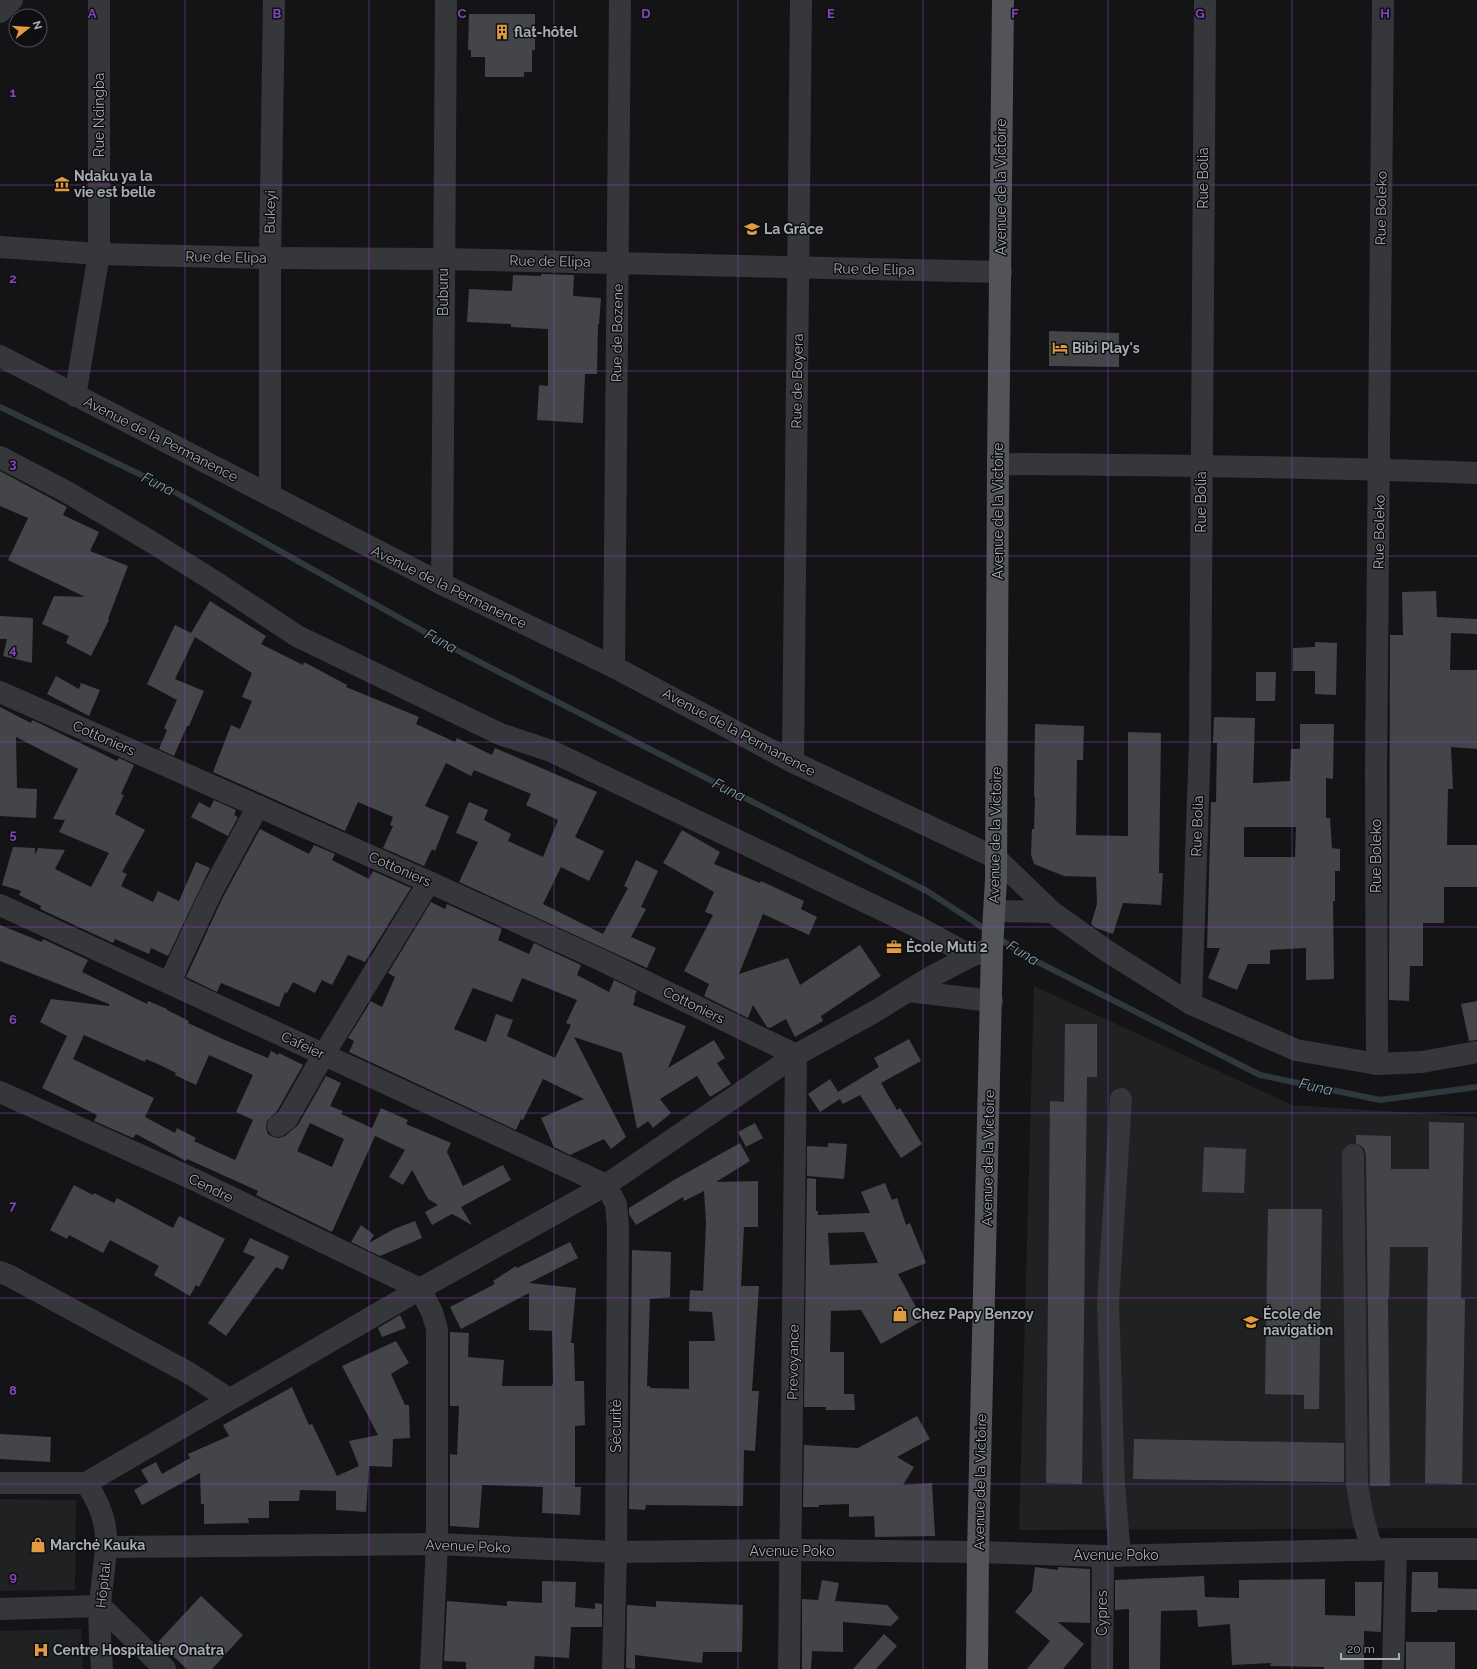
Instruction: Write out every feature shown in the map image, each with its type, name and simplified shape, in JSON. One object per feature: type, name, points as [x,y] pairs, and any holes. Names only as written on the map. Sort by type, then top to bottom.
[{"type":"main road","name":"Avenue de la Victoire","points":[[977,1669],[978,1552],[996,858],[998,464],[1003,0]]},
{"type":"street","points":[[0,12],[12,0]]},
{"type":"street","name":"Rue Ndingba","points":[[75,396],[99,254],[99,0]]},
{"type":"street","name":"Bukeyi","points":[[270,495],[270,258],[274,0]]},
{"type":"street","name":"Buburu","points":[[442,584],[443,259],[446,0]]},
{"type":"street","name":"Rue de Bozene","points":[[614,666],[620,0]]},
{"type":"street","name":"Rue de Boyera","points":[[793,762],[801,0]]},
{"type":"street","name":"Rue Bolia","points":[[1191,1004],[1200,741],[1205,0]]},
{"type":"street","name":"Rue Boleko","points":[[1376,1064],[1376,772],[1380,469],[1383,0]]},
{"type":"street","name":"Rue de Elipa","points":[[0,247],[99,254],[270,258],[443,259],[1001,272]]},
{"type":"street","name":"Avenue de la Permanence","points":[[0,356],[442,584],[614,666],[793,762],[996,858],[1052,912],[1107,951],[1191,1004],[1296,1050],[1376,1064],[1422,1062],[1477,1052]]},
{"type":"street","points":[[0,457],[67,492],[150,541],[297,636],[500,734],[558,755],[918,927],[971,956]]},
{"type":"street","points":[[998,464],[1380,469],[1477,473]]},
{"type":"street","name":"Cottoniers","points":[[0,692],[601,960],[796,1055]]},
{"type":"street","points":[[169,983],[211,893],[258,806]]},
{"type":"street","points":[[278,1126],[287,1119],[324,1054],[429,882]]},
{"type":"street","name":"Cafeier","points":[[0,905],[606,1185]]},
{"type":"street","points":[[0,1483],[86,1483],[420,1289],[606,1185],[796,1055],[971,956],[993,931],[1052,912]]},
{"type":"street","points":[[908,991],[992,1001]]},
{"type":"street","name":"Prevoyance","points":[[789,1669],[796,1055]]},
{"type":"street","name":"Cendre","points":[[0,1092],[186,1176],[420,1289]]},
{"type":"street","name":"Cypres","points":[[1102,1669],[1111,1556],[1114,1484],[1108,1303],[1121,1099]]},
{"type":"street","points":[[1353,1155],[1357,1485],[1363,1518],[1372,1550]]},
{"type":"street","name":"Sécurité","points":[[606,1185],[616,1204],[618,1227],[616,1552],[613,1669]]},
{"type":"street","points":[[0,1272],[189,1373],[229,1399]]},
{"type":"street","points":[[420,1289],[432,1312],[437,1329],[437,1544],[430,1669]]},
{"type":"street","name":"Hôpital","points":[[86,1483],[96,1498],[106,1529],[107,1547],[100,1606],[102,1669]]},
{"type":"street","name":"Avenue Poko","points":[[107,1547],[437,1544],[616,1552],[791,1550],[978,1552],[1111,1556],[1396,1549],[1477,1549]]},
{"type":"street","points":[[1393,1669],[1396,1549]]},
{"type":"street","points":[[0,1609],[100,1606],[165,1669]]},
{"type":"shaded area","name":"École de navigation","points":[[1034,986],[1292,1105],[1477,1117],[1477,1528],[1019,1530]]},
{"type":"shaded area","name":"Marché Kauka","points":[[0,1499],[76,1500],[75,1590],[0,1591]]},
{"type":"shaded area","name":"Centre Hospitalier Onatra","points":[[81,1629],[83,1669],[0,1669],[0,1631]]},
{"type":"building","name":"flat-hôtel","points":[[469,14],[535,14],[535,50],[532,50],[532,72],[524,72],[524,77],[485,77],[485,57],[471,57],[471,50],[468,50]]},
{"type":"building","points":[[541,274],[574,275],[573,296],[601,298],[598,324],[597,374],[585,374],[583,423],[537,420],[539,385],[548,386],[548,329],[511,327],[511,324],[467,322],[469,289],[512,291],[513,275],[541,276]]},
{"type":"building","points":[[1049,331],[1119,333],[1119,367],[1049,366]]},
{"type":"building","points":[[0,471],[67,507],[63,515],[99,532],[90,551],[128,566],[108,619],[109,620],[91,656],[66,643],[69,636],[42,624],[54,596],[85,597],[8,560],[28,518],[0,506]]},
{"type":"building","points":[[1436,591],[1437,617],[1477,619],[1477,634],[1451,633],[1450,670],[1477,670],[1477,749],[1451,747],[1453,789],[1448,789],[1447,845],[1477,845],[1477,887],[1444,887],[1444,923],[1423,923],[1423,966],[1410,966],[1409,1001],[1389,1000],[1390,635],[1403,635],[1402,592]]},
{"type":"building","points":[[210,601],[266,636],[261,644],[303,665],[304,662],[347,685],[346,687],[419,717],[416,724],[455,742],[457,738],[492,755],[495,748],[597,792],[575,837],[604,851],[589,881],[561,867],[543,904],[603,934],[628,888],[624,886],[636,860],[658,871],[641,907],[646,909],[631,937],[656,948],[647,968],[459,882],[478,842],[456,833],[469,802],[488,810],[484,820],[511,834],[508,841],[543,857],[558,820],[526,805],[531,794],[474,770],[471,776],[446,763],[425,806],[449,816],[435,851],[432,849],[424,866],[383,848],[393,826],[390,825],[393,817],[358,802],[345,831],[213,772],[231,725],[240,729],[252,701],[242,697],[252,673],[195,637],[175,679],[204,691],[174,756],[159,749],[167,730],[164,728],[177,700],[147,684],[175,625],[191,633]]},
{"type":"building","points":[[0,616],[33,618],[32,663],[3,656],[7,639],[0,639]]},
{"type":"building","points":[[1315,642],[1337,643],[1336,695],[1315,694],[1315,671],[1293,671],[1293,648],[1315,647]]},
{"type":"building","points":[[1256,672],[1276,672],[1275,701],[1256,701]]},
{"type":"building","points":[[56,676],[79,689],[81,683],[100,690],[89,716],[47,694]]},
{"type":"building","points":[[0,707],[31,723],[32,720],[43,725],[117,761],[119,758],[134,765],[121,794],[124,795],[115,814],[145,830],[122,872],[127,874],[121,886],[153,902],[158,891],[179,901],[196,862],[210,868],[168,956],[151,948],[149,954],[115,939],[113,943],[40,909],[41,906],[19,895],[21,891],[2,885],[13,847],[35,848],[35,855],[38,848],[65,850],[55,869],[91,887],[109,853],[59,832],[65,820],[53,819],[78,769],[16,737],[17,788],[37,789],[36,818],[0,816]]},
{"type":"building","points":[[1214,717],[1255,718],[1253,783],[1290,781],[1291,749],[1300,749],[1300,724],[1334,724],[1333,779],[1326,778],[1326,818],[1330,818],[1332,848],[1340,849],[1340,871],[1335,871],[1335,901],[1333,901],[1334,979],[1306,980],[1306,948],[1270,950],[1270,964],[1248,964],[1237,990],[1208,978],[1220,948],[1207,948],[1211,802],[1216,802],[1217,743],[1213,743]],"holes":[[[1244,827],[1296,827],[1295,857],[1244,857]]]},
{"type":"building","points":[[1035,724],[1084,726],[1083,760],[1077,760],[1076,835],[1128,836],[1128,732],[1161,733],[1159,873],[1163,873],[1161,905],[1123,903],[1113,934],[1096,928],[1091,924],[1097,904],[1096,877],[1064,876],[1034,864],[1031,855],[1032,829],[1034,829],[1035,797]]},
{"type":"building","points":[[214,800],[236,810],[234,815],[238,817],[228,836],[191,817],[199,802],[210,808]]},
{"type":"building","points":[[260,829],[309,854],[314,845],[335,854],[332,860],[369,879],[373,871],[411,888],[365,962],[348,955],[332,985],[322,980],[315,993],[293,982],[287,993],[285,992],[279,1007],[221,983],[217,992],[186,977],[222,899]]},
{"type":"building","points":[[682,830],[720,852],[714,864],[760,883],[761,881],[804,901],[801,909],[817,917],[809,935],[763,914],[739,974],[788,958],[800,985],[860,945],[881,976],[821,1016],[823,1021],[795,1037],[786,1019],[770,1028],[767,1027],[753,1005],[748,1018],[704,996],[709,984],[684,971],[713,915],[705,912],[714,892],[663,863]]},
{"type":"building","points":[[431,902],[445,909],[447,904],[502,929],[498,940],[529,954],[534,943],[581,965],[577,975],[609,992],[614,980],[637,991],[633,1005],[686,1026],[668,1068],[714,1040],[725,1058],[717,1063],[731,1084],[710,1097],[697,1076],[660,1099],[671,1113],[653,1128],[648,1121],[637,1129],[622,1053],[574,1037],[626,1137],[611,1149],[604,1139],[570,1155],[554,1147],[541,1118],[584,1099],[543,1079],[523,1120],[521,1119],[516,1130],[349,1052],[354,1041],[348,1038],[371,1001],[382,1007],[395,977],[388,973]],"holes":[[[522,978],[577,1000],[566,1023],[571,1025],[555,1058],[507,1036],[513,1020],[496,1014],[486,1042],[454,1029],[473,988],[512,1002]]]},
{"type":"building","points":[[0,925],[42,942],[43,939],[88,960],[82,972],[147,1004],[148,1001],[167,1009],[189,1021],[188,1023],[268,1058],[271,1051],[278,1055],[279,1053],[303,1065],[277,1111],[267,1121],[266,1128],[268,1134],[273,1137],[279,1138],[285,1136],[298,1125],[326,1076],[341,1083],[330,1106],[343,1111],[341,1114],[372,1128],[381,1108],[408,1120],[406,1124],[451,1143],[447,1152],[463,1186],[503,1165],[511,1180],[461,1207],[472,1225],[452,1214],[432,1225],[425,1212],[438,1205],[428,1199],[412,1170],[403,1185],[389,1177],[405,1150],[375,1136],[332,1232],[256,1195],[258,1191],[187,1159],[186,1161],[136,1134],[133,1138],[94,1121],[97,1115],[42,1088],[67,1036],[40,1022],[51,999],[109,1006],[109,1004],[0,961]],"holes":[[[84,1035],[145,1062],[146,1059],[160,1065],[176,1073],[175,1075],[196,1085],[209,1055],[253,1075],[236,1112],[253,1120],[235,1160],[194,1141],[196,1138],[177,1128],[175,1133],[145,1117],[154,1098],[73,1059]],[[310,1123],[344,1139],[332,1167],[297,1151]]]},
{"type":"building","points":[[1477,1001],[1477,1040],[1469,1041],[1461,1004]]},
{"type":"building","points":[[1065,1024],[1097,1024],[1097,1077],[1087,1077],[1082,1484],[1046,1483],[1050,1101],[1064,1102]]},
{"type":"building","points":[[909,1039],[921,1061],[881,1083],[897,1110],[900,1108],[922,1144],[901,1158],[860,1095],[843,1104],[840,1099],[820,1112],[808,1094],[830,1079],[838,1092],[879,1067],[874,1058]]},
{"type":"building","points":[[1429,1122],[1464,1123],[1461,1299],[1465,1299],[1462,1484],[1425,1483],[1428,1247],[1390,1247],[1388,1297],[1390,1486],[1370,1486],[1366,1155],[1364,1148],[1356,1143],[1356,1135],[1391,1136],[1391,1169],[1429,1169]]},
{"type":"building","points":[[755,1123],[763,1138],[746,1147],[738,1132]]},
{"type":"building","points":[[740,1143],[750,1161],[716,1182],[758,1181],[758,1227],[744,1227],[741,1286],[759,1286],[752,1391],[759,1391],[755,1451],[744,1450],[743,1506],[646,1505],[645,1510],[629,1509],[632,1250],[671,1252],[670,1297],[650,1299],[647,1386],[650,1386],[650,1388],[689,1389],[689,1341],[715,1341],[712,1312],[689,1311],[690,1290],[703,1291],[706,1223],[704,1191],[684,1201],[683,1197],[636,1225],[629,1214],[629,1208],[674,1180]]},
{"type":"building","points":[[828,1143],[847,1144],[844,1179],[807,1176],[807,1146],[828,1147]]},
{"type":"building","points":[[1204,1147],[1246,1149],[1244,1193],[1202,1192]]},
{"type":"building","points":[[807,1178],[816,1179],[816,1211],[818,1211],[818,1215],[870,1213],[861,1192],[885,1183],[892,1200],[897,1198],[906,1225],[910,1223],[926,1263],[898,1274],[923,1320],[881,1344],[861,1310],[831,1311],[830,1352],[844,1352],[844,1394],[854,1394],[855,1410],[826,1410],[826,1407],[804,1407]],"holes":[[[864,1232],[878,1263],[830,1265],[828,1233]]]},
{"type":"building","points":[[74,1185],[93,1195],[94,1193],[114,1203],[117,1198],[173,1228],[179,1216],[225,1239],[199,1287],[196,1285],[190,1296],[154,1275],[159,1266],[110,1240],[103,1253],[69,1235],[67,1239],[50,1230]]},
{"type":"building","points":[[1268,1209],[1322,1209],[1319,1409],[1304,1409],[1304,1395],[1265,1394]]},
{"type":"building","points":[[415,1221],[422,1238],[380,1256],[351,1242],[361,1225],[374,1235],[369,1243],[394,1229]]},
{"type":"building","points":[[250,1238],[289,1256],[283,1270],[276,1267],[226,1336],[208,1323],[255,1257],[243,1252]]},
{"type":"building","points":[[570,1242],[578,1258],[529,1283],[576,1288],[571,1343],[574,1343],[575,1381],[584,1381],[585,1425],[575,1426],[575,1487],[581,1487],[580,1515],[542,1513],[543,1487],[482,1485],[479,1528],[450,1526],[450,1454],[457,1455],[459,1406],[450,1406],[450,1332],[469,1333],[468,1357],[504,1360],[502,1386],[552,1386],[553,1382],[552,1331],[529,1330],[529,1293],[461,1329],[450,1307],[495,1284],[493,1281],[516,1266],[517,1268]]},
{"type":"building","points":[[400,1315],[406,1328],[382,1337],[378,1328]]},
{"type":"building","points":[[396,1341],[409,1363],[391,1374],[405,1405],[409,1405],[410,1438],[393,1439],[392,1467],[369,1466],[366,1512],[336,1510],[336,1491],[300,1490],[299,1501],[269,1501],[269,1518],[248,1518],[249,1523],[204,1524],[204,1504],[201,1504],[200,1473],[142,1505],[134,1490],[148,1482],[141,1470],[156,1462],[162,1474],[190,1458],[188,1454],[229,1436],[223,1425],[292,1387],[309,1425],[312,1424],[337,1476],[359,1466],[349,1441],[378,1435],[342,1366]]},
{"type":"building","points":[[917,1416],[930,1439],[897,1457],[914,1467],[903,1485],[932,1483],[935,1536],[875,1537],[874,1516],[849,1517],[849,1504],[803,1507],[804,1445],[858,1448]]},
{"type":"building","points":[[0,1434],[51,1437],[50,1462],[0,1459]]},
{"type":"building","points":[[1134,1439],[1344,1443],[1344,1482],[1133,1479]]},
{"type":"building","points":[[1035,1567],[1058,1570],[1058,1567],[1090,1569],[1090,1623],[1058,1622],[1084,1644],[1063,1669],[1027,1669],[1050,1641],[1015,1612],[1032,1591]]},
{"type":"building","points":[[1412,1572],[1438,1572],[1438,1588],[1477,1589],[1477,1610],[1437,1610],[1437,1612],[1411,1612]]},
{"type":"building","points":[[1204,1576],[1205,1597],[1239,1598],[1239,1580],[1325,1579],[1325,1615],[1355,1616],[1355,1582],[1382,1582],[1381,1632],[1364,1631],[1364,1669],[1324,1669],[1324,1667],[1270,1666],[1271,1663],[1232,1665],[1230,1624],[1198,1627],[1197,1610],[1161,1611],[1160,1669],[1129,1669],[1129,1609],[1115,1610],[1115,1580]]},
{"type":"building","points":[[822,1580],[839,1583],[835,1601],[887,1605],[899,1618],[891,1626],[843,1622],[843,1652],[812,1651],[811,1669],[802,1669],[802,1599],[818,1600]]},
{"type":"building","points":[[542,1581],[576,1582],[575,1607],[595,1609],[595,1603],[602,1604],[602,1627],[571,1627],[569,1658],[535,1656],[534,1669],[466,1669],[466,1662],[444,1661],[447,1601],[507,1606],[507,1601],[542,1603]]},
{"type":"building","points":[[201,1596],[243,1635],[212,1669],[187,1669],[158,1642]]},
{"type":"building","points":[[656,1601],[743,1605],[742,1652],[703,1652],[702,1663],[635,1655],[635,1669],[626,1668],[627,1605],[656,1607]]},
{"type":"building","points":[[884,1634],[897,1646],[876,1669],[853,1669]]},
{"type":"building","points":[[1406,1642],[1455,1642],[1455,1669],[1406,1669]]},
{"type":"waterway","name":"Funa","points":[[0,407],[162,485],[464,654],[927,891],[988,931]]},
{"type":"waterway","name":"Funa","points":[[997,937],[1024,955],[1260,1075],[1380,1100],[1477,1087]]},
{"type":"place","name":"flat-hôtel","points":[[502,32]]},
{"type":"place","name":"Ndaku ya la vie est belle","points":[[62,184]]},
{"type":"place","name":"La Grâce","points":[[752,229]]},
{"type":"place","name":"Bibi Play's","points":[[1060,348]]},
{"type":"place","name":"École Muti 2","points":[[894,947]]},
{"type":"place","name":"Chez Papy Benzoy","points":[[900,1314]]},
{"type":"place","name":"École de navigation","points":[[1251,1322]]},
{"type":"place","name":"Marché Kauka","points":[[38,1545]]},
{"type":"place","name":"Centre Hospitalier Onatra","points":[[41,1650]]}]
